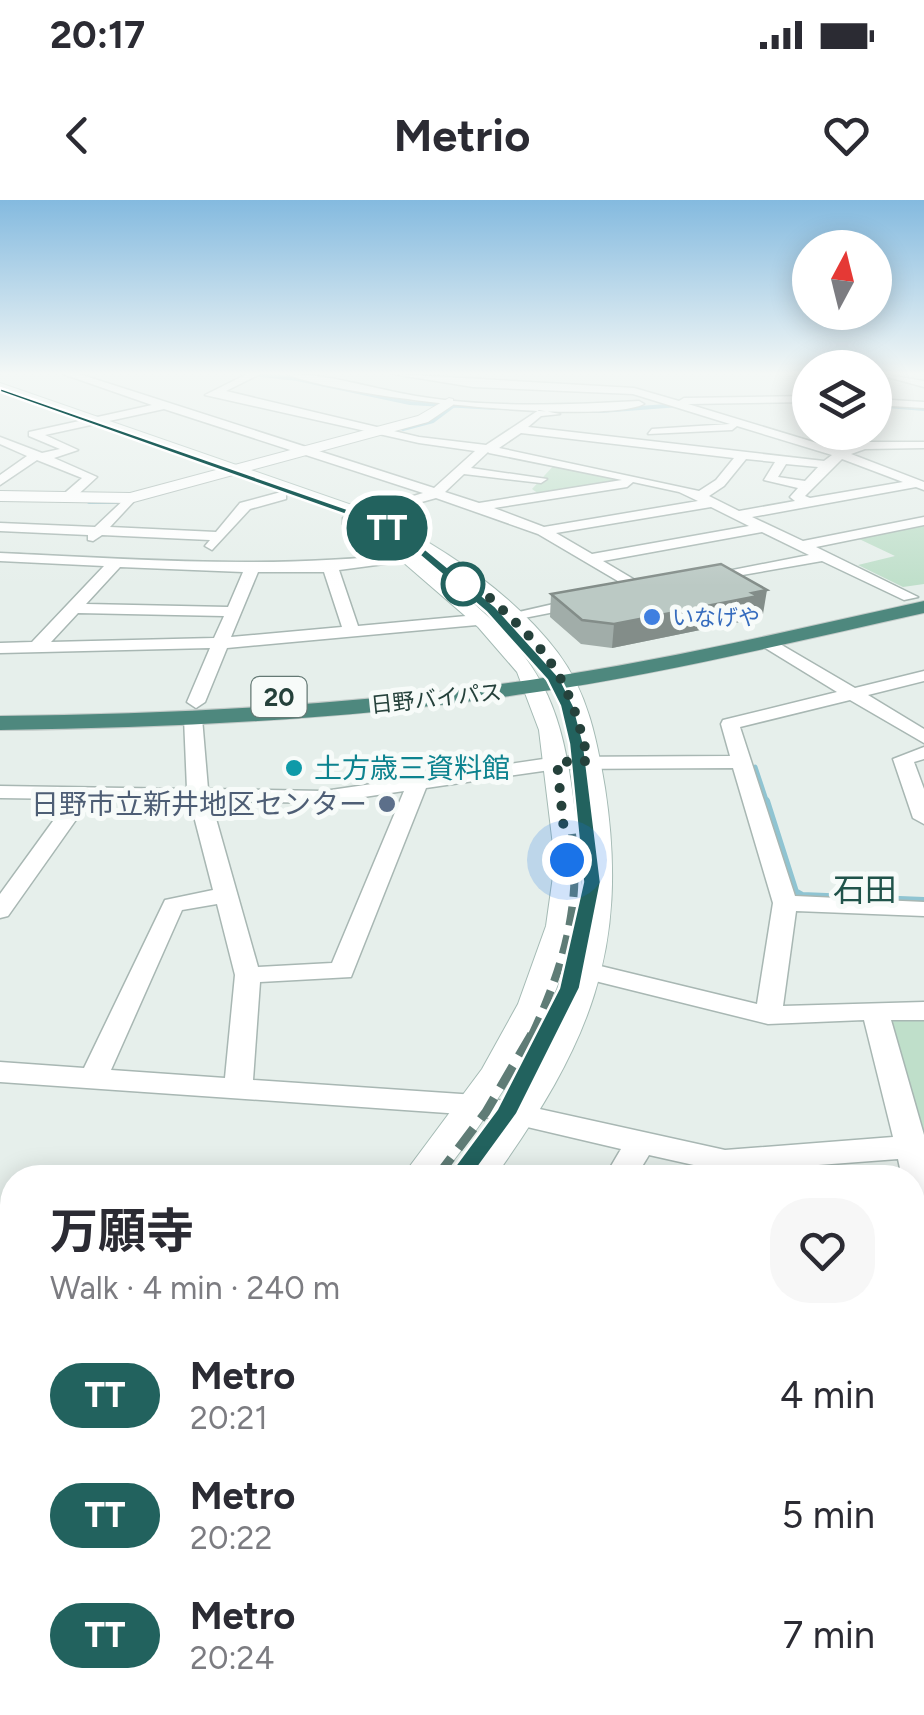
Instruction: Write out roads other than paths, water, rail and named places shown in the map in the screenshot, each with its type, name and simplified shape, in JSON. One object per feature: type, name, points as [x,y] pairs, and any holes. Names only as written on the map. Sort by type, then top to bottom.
[{"type":"highway","name":"日野バイパス","points":[[546,676],[768,642],[919,599]]},
{"type":"highway","name":"日野バイパス","points":[[0,722],[410,702],[919,599]]},
{"type":"highway","name":"日野バイパス","points":[[0,706],[195,710]]},
{"type":"main road","points":[[150,445],[366,515],[440,555],[509,616],[546,676],[588,761],[602,882],[588,971],[563,1034],[520,1113],[483,1165]]},
{"type":"main road","points":[[0,496],[129,501],[339,445]]},
{"type":"main road","points":[[226,472],[382,537],[546,676],[568,881],[558,934],[526,1021],[501,1070],[429,1165]]},
{"type":"street","points":[[10,445],[91,477],[66,498]]},
{"type":"street","points":[[0,482],[39,456],[72,450],[59,445]]},
{"type":"street","points":[[290,445],[439,492],[543,531],[645,592]]},
{"type":"street","points":[[496,445],[557,462],[652,469],[706,500],[919,599]]},
{"type":"street","points":[[348,521],[439,492],[458,470],[499,445]]},
{"type":"street","points":[[659,445],[828,465]]},
{"type":"street","points":[[543,531],[706,500],[754,445]]},
{"type":"street","points":[[813,445],[922,484]]},
{"type":"street","points":[[809,503],[797,496],[846,445]]},
{"type":"street","points":[[478,507],[543,497],[652,469],[671,446]]},
{"type":"street","points":[[782,460],[770,480],[807,485]]},
{"type":"street","points":[[543,497],[532,488],[557,462]]},
{"type":"street","points":[[458,470],[542,479]]},
{"type":"street","points":[[738,514],[922,484]]},
{"type":"street","points":[[196,565],[245,506],[281,496]]},
{"type":"street","points":[[70,559],[129,501]]},
{"type":"street","points":[[802,544],[924,522]]},
{"type":"street","points":[[0,527],[221,536]]},
{"type":"street","points":[[590,559],[766,528]]},
{"type":"street","points":[[681,584],[825,556]]},
{"type":"street","points":[[0,557],[252,568],[330,567],[409,557]]},
{"type":"street","points":[[36,648],[117,561]]},
{"type":"street","points":[[330,567],[352,632]]},
{"type":"street","points":[[238,1088],[248,975],[198,793],[195,710],[252,568]]},
{"type":"street","points":[[625,595],[663,588]]},
{"type":"street","points":[[509,616],[605,599]]},
{"type":"street","points":[[74,608],[236,612]]},
{"type":"street","points":[[0,648],[222,643],[477,620]]},
{"type":"street","points":[[768,642],[924,737]]},
{"type":"street","points":[[768,1015],[785,903],[730,724],[924,676]]},
{"type":"street","points":[[924,753],[902,759],[924,818]]},
{"type":"street","points":[[0,792],[324,797],[557,762],[740,762]]},
{"type":"street","points":[[248,975],[342,970],[418,783]]},
{"type":"street","points":[[0,911],[85,792]]},
{"type":"street","points":[[92,1080],[173,905],[226,895]]},
{"type":"street","points":[[785,903],[924,909]]},
{"type":"street","points":[[588,971],[768,1015],[924,1011]]},
{"type":"street","points":[[0,1072],[476,1106],[725,1161],[917,1146],[875,1011]]},
{"type":"street","points":[[627,1165],[640,1142]]},
{"type":"waterway","points":[[89,502],[120,502]]},
{"type":"waterway","points":[[755,767],[767,803]]},
{"type":"waterway","points":[[766,801],[795,892],[802,896],[924,901]]},
{"type":"railway","points":[[156,445],[364,518],[422,552],[506,624]]},
{"type":"railway","points":[[503,621],[506,624]]},
{"type":"railway","points":[[506,624],[553,683],[569,725],[583,803]]},
{"type":"railway","points":[[549,1035],[572,975],[586,921],[589,865],[583,801]]},
{"type":"railway","points":[[532,1035],[560,962],[572,912],[572,834]]},
{"type":"railway","points":[[446,1165],[486,1112],[533,1032]]},
{"type":"railway","points":[[467,1165],[506,1112],[550,1032]]},
{"type":"metro line","name":"TT","points":[[153,445],[364,518],[402,535],[490,609],[538,658],[567,706],[577,744],[592,882],[582,939],[570,988],[530,1071],[468,1165]]},
{"type":"place","name":"いなげや","points":[[652,617]]},
{"type":"place","name":"土方歳三資料館","points":[[294,768]]},
{"type":"place","name":"日野市立新井地区センター","points":[[387,804]]},
{"type":"district","name":"石田","points":[[865,890]]}]
